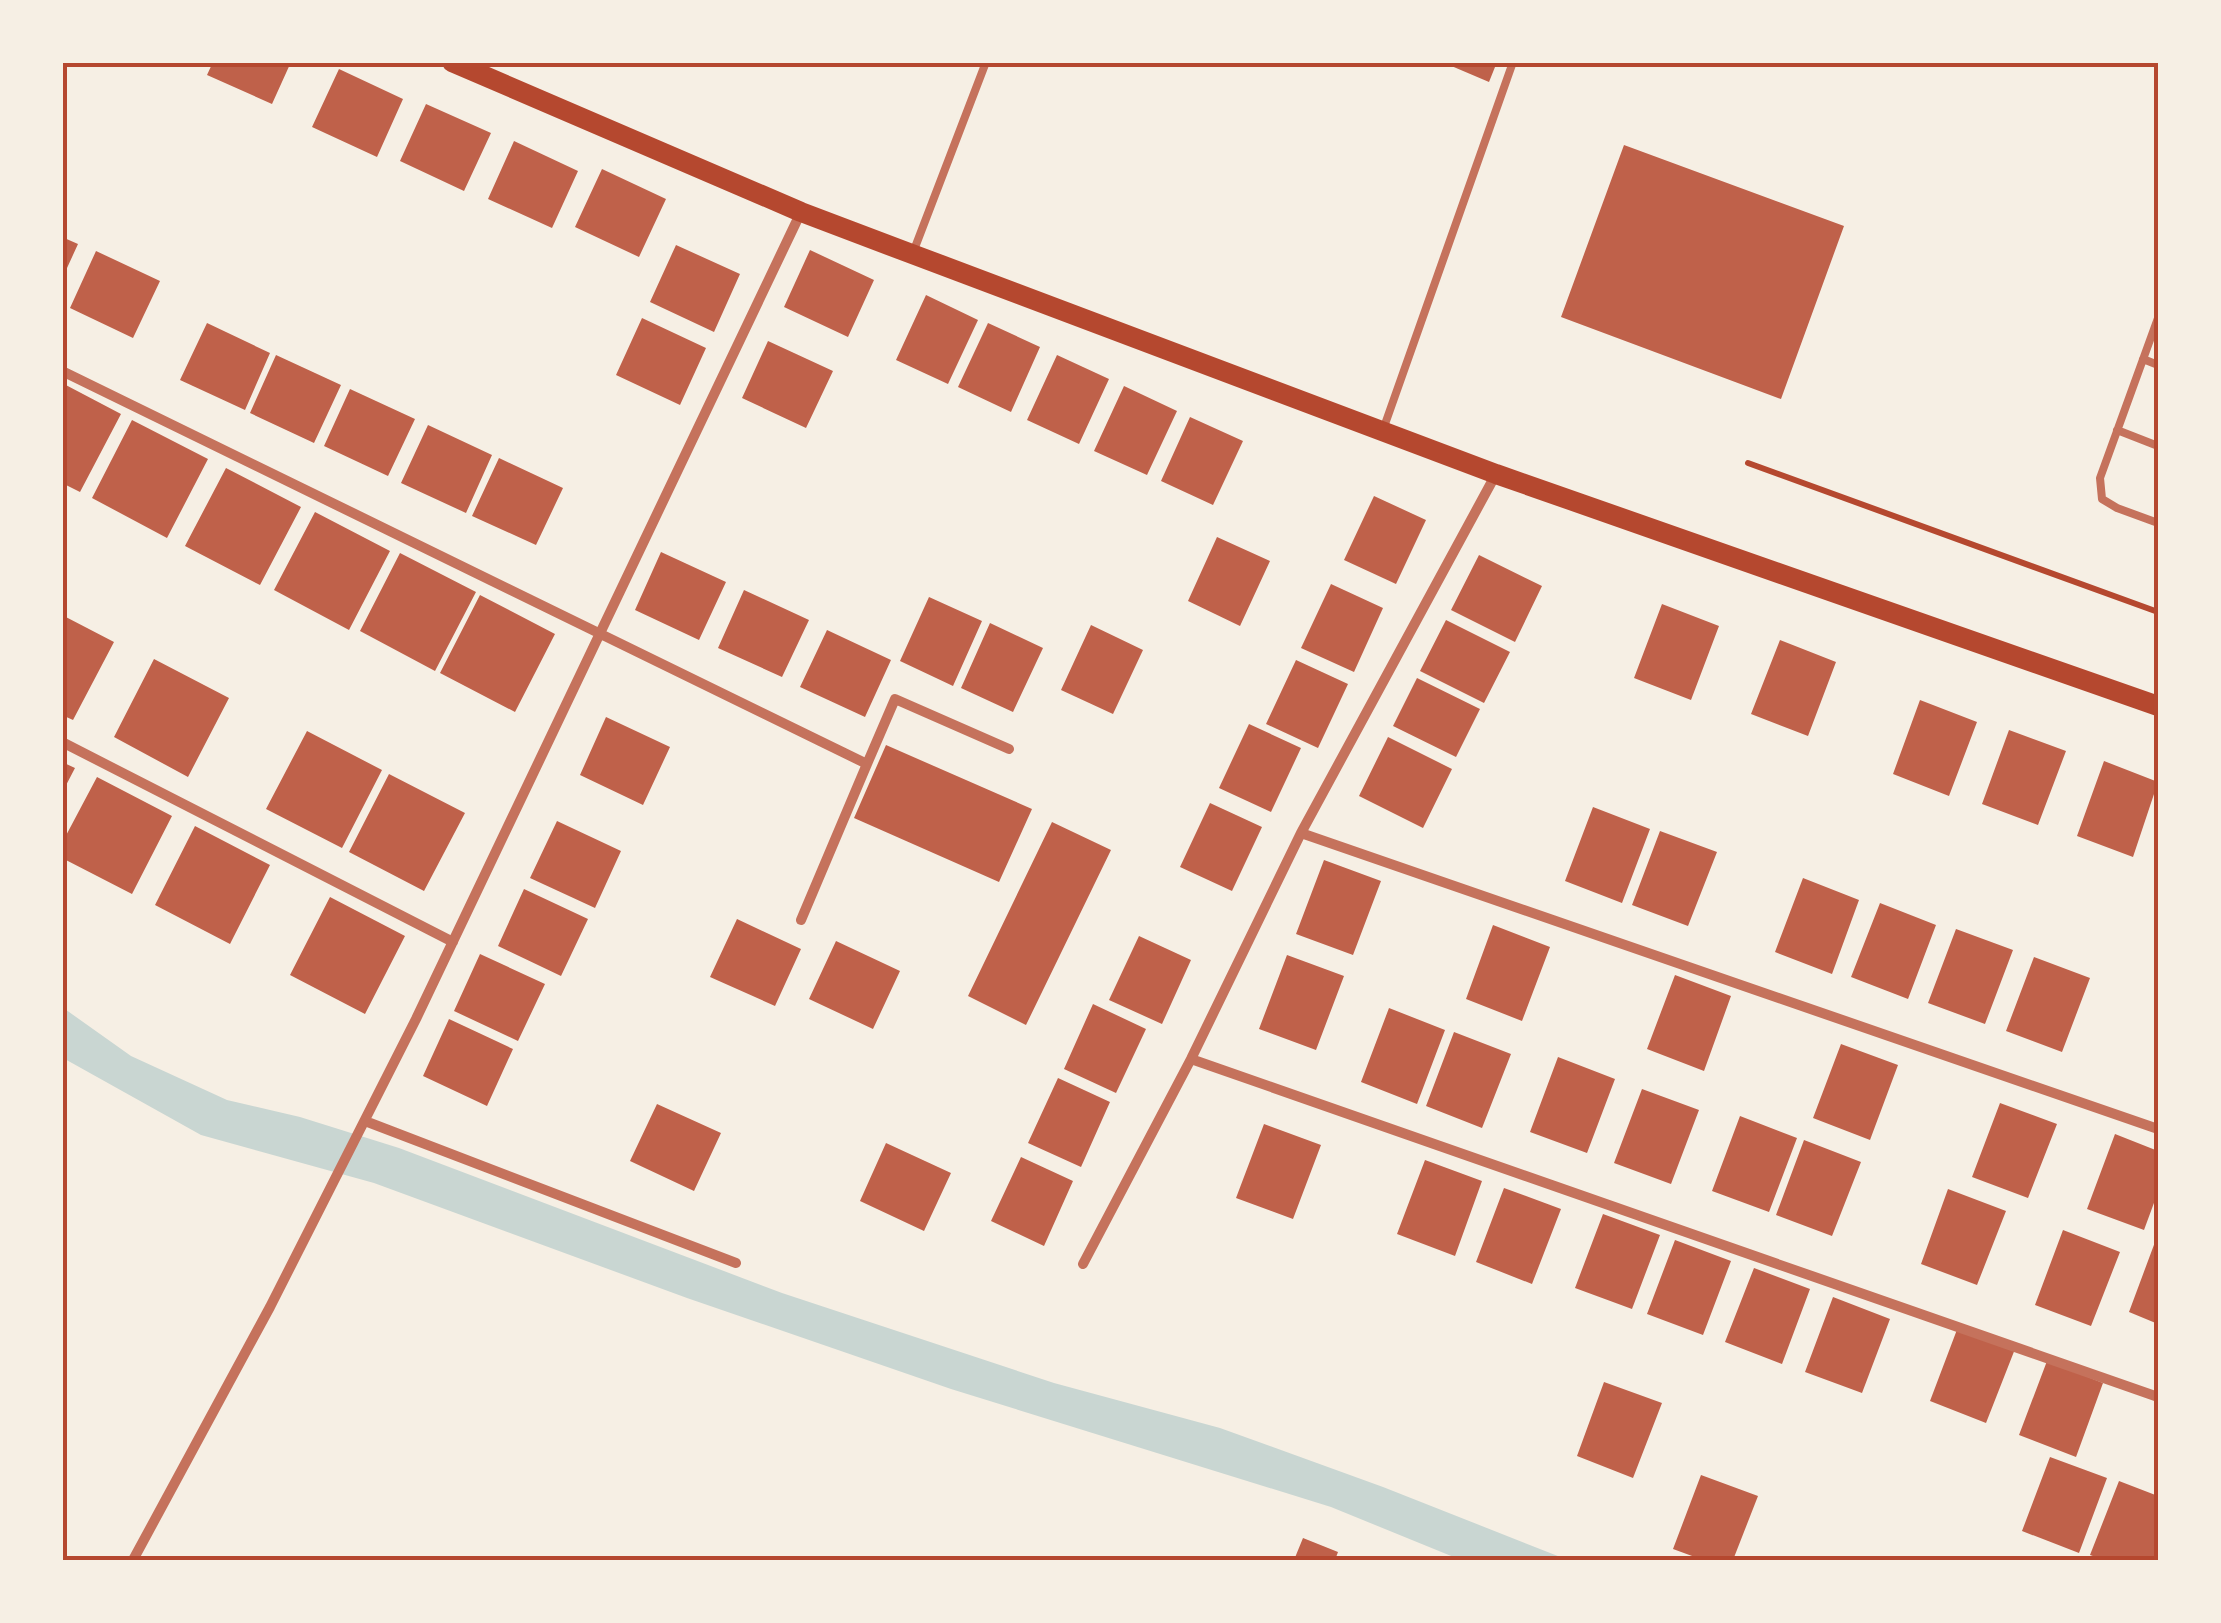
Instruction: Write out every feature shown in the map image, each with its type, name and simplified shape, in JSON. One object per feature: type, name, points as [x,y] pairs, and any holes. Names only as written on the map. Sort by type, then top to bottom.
[{"type":"main road","points":[[452,62],[802,212],[912,254],[1496,474],[2158,706]]},
{"type":"street","points":[[134,1560],[270,1307],[454,942],[802,212]]},
{"type":"street","points":[[62,370],[867,764]]},
{"type":"street","points":[[1083,1264],[1192,1059],[1300,834],[1496,474]]},
{"type":"street","points":[[801,920],[895,699],[1009,749]]},
{"type":"street","points":[[62,742],[454,942]]},
{"type":"street","points":[[1300,834],[2158,1129]]},
{"type":"street","points":[[1192,1059],[2158,1397]]},
{"type":"street","points":[[364,1120],[736,1262]]},
{"type":"lane","points":[[912,254],[986,62]]},
{"type":"lane","points":[[1382,431],[1514,62]]},
{"type":"lane","points":[[2158,318],[2100,478],[2102,499],[2158,524]]},
{"type":"lane","points":[[2144,359],[2158,365]]},
{"type":"lane","points":[[2118,430],[2158,446]]},
{"type":"path","points":[[1748,463],[2158,612]]},
{"type":"shaded area","points":[[62,1007],[131,1056],[227,1100],[300,1117],[399,1148],[782,1293],[1054,1383],[1220,1428],[1568,1560],[1461,1560],[1331,1507],[951,1389],[687,1298],[374,1183],[201,1135],[63,1058]]},
{"type":"building","points":[[213,62],[291,62],[272,104],[207,75]]},
{"type":"building","points":[[1442,62],[1497,62],[1489,82]]},
{"type":"building","points":[[339,69],[403,99],[377,157],[312,127]]},
{"type":"building","points":[[426,104],[491,133],[464,191],[400,161]]},
{"type":"building","points":[[514,141],[578,171],[552,228],[488,199]]},
{"type":"building","points":[[1624,145],[1844,226],[1781,399],[1561,317]]},
{"type":"building","points":[[602,169],[666,199],[639,257],[575,227]]},
{"type":"building","points":[[62,237],[78,244],[62,279]]},
{"type":"building","points":[[676,245],[740,274],[714,332],[650,302]]},
{"type":"building","points":[[810,250],[874,280],[848,337],[784,307]]},
{"type":"building","points":[[96,251],[160,281],[133,338],[70,308]]},
{"type":"building","points":[[926,295],[978,320],[948,384],[896,360]]},
{"type":"building","points":[[642,318],[706,348],[680,405],[616,375]]},
{"type":"building","points":[[207,323],[270,353],[245,410],[180,380]]},
{"type":"building","points":[[988,323],[1040,347],[1011,412],[958,387]]},
{"type":"building","points":[[768,341],[833,371],[806,428],[742,398]]},
{"type":"building","points":[[276,355],[341,385],[314,443],[250,413]]},
{"type":"building","points":[[1057,355],[1109,379],[1079,444],[1027,420]]},
{"type":"building","points":[[62,383],[121,414],[80,492],[62,483]]},
{"type":"building","points":[[1124,386],[1177,411],[1147,475],[1094,451]]},
{"type":"building","points":[[350,389],[415,419],[388,476],[324,446]]},
{"type":"building","points":[[1190,417],[1243,441],[1213,505],[1161,481]]},
{"type":"building","points":[[132,420],[208,459],[167,538],[92,498]]},
{"type":"building","points":[[428,425],[492,455],[466,513],[401,483]]},
{"type":"building","points":[[499,458],[563,488],[536,545],[472,516]]},
{"type":"building","points":[[226,468],[301,507],[260,585],[185,546]]},
{"type":"building","points":[[1374,496],[1426,520],[1396,584],[1344,560]]},
{"type":"building","points":[[315,512],[390,551],[349,630],[274,590]]},
{"type":"building","points":[[1217,537],[1270,561],[1240,626],[1188,601]]},
{"type":"building","points":[[661,552],[726,582],[699,640],[635,610]]},
{"type":"building","points":[[400,553],[476,592],[435,671],[360,631]]},
{"type":"building","points":[[1479,555],[1542,586],[1515,642],[1451,610]]},
{"type":"building","points":[[1331,584],[1383,608],[1354,672],[1301,648]]},
{"type":"building","points":[[744,590],[809,620],[782,677],[718,648]]},
{"type":"building","points":[[480,595],[555,634],[515,712],[440,673]]},
{"type":"building","points":[[929,597],[982,621],[953,686],[900,661]]},
{"type":"building","points":[[1662,604],[1719,626],[1691,700],[1634,678]]},
{"type":"building","points":[[62,615],[114,642],[73,720],[62,715]]},
{"type":"building","points":[[1446,620],[1510,652],[1484,703],[1420,671]]},
{"type":"building","points":[[990,623],[1043,648],[1013,712],[961,688]]},
{"type":"building","points":[[1091,625],[1143,650],[1113,714],[1061,690]]},
{"type":"building","points":[[827,630],[891,660],[865,717],[800,687]]},
{"type":"building","points":[[1780,640],[1836,662],[1808,736],[1751,714]]},
{"type":"building","points":[[154,659],[229,698],[188,777],[114,737]]},
{"type":"building","points":[[1296,660],[1348,684],[1318,748],[1266,724]]},
{"type":"building","points":[[1417,678],[1480,709],[1456,757],[1393,726]]},
{"type":"building","points":[[1920,700],[1977,722],[1949,796],[1893,774]]},
{"type":"building","points":[[606,717],[670,747],[643,805],[580,775]]},
{"type":"building","points":[[1249,724],[1301,748],[1271,812],[1219,788]]},
{"type":"building","points":[[2009,730],[2066,751],[2038,825],[1982,804]]},
{"type":"building","points":[[307,731],[382,770],[342,848],[266,809]]},
{"type":"building","points":[[1388,737],[1452,769],[1423,828],[1359,796]]},
{"type":"building","points":[[886,745],[1032,809],[999,882],[854,818]]},
{"type":"building","points":[[2104,761],[2158,782],[2133,857],[2077,836]]},
{"type":"building","points":[[62,762],[75,768],[62,793]]},
{"type":"building","points":[[389,774],[465,813],[424,891],[349,852]]},
{"type":"building","points":[[97,777],[172,816],[132,894],[62,858],[62,843]]},
{"type":"building","points":[[1210,803],[1262,827],[1232,891],[1180,867]]},
{"type":"building","points":[[1593,807],[1650,829],[1622,903],[1565,881]]},
{"type":"building","points":[[557,821],[621,851],[595,908],[530,878]]},
{"type":"building","points":[[1052,822],[1111,850],[1026,1025],[968,996]]},
{"type":"building","points":[[195,826],[270,865],[230,944],[155,905]]},
{"type":"building","points":[[1660,831],[1717,852],[1688,926],[1632,905]]},
{"type":"building","points":[[1324,860],[1381,881],[1353,955],[1296,934]]},
{"type":"building","points":[[1803,878],[1859,900],[1832,974],[1775,952]]},
{"type":"building","points":[[524,889],[588,919],[561,976],[498,946]]},
{"type":"building","points":[[330,897],[405,936],[365,1014],[290,975]]},
{"type":"building","points":[[1880,903],[1936,925],[1908,999],[1851,977]]},
{"type":"building","points":[[737,919],[801,949],[775,1006],[710,977]]},
{"type":"building","points":[[1493,925],[1550,947],[1522,1021],[1466,999]]},
{"type":"building","points":[[1956,929],[2013,950],[1985,1024],[1928,1003]]},
{"type":"building","points":[[1139,936],[1191,960],[1162,1024],[1109,1000]]},
{"type":"building","points":[[836,941],[900,971],[873,1029],[809,999]]},
{"type":"building","points":[[480,954],[545,984],[518,1041],[454,1011]]},
{"type":"building","points":[[1287,955],[1344,976],[1316,1050],[1259,1029]]},
{"type":"building","points":[[2034,957],[2090,978],[2062,1052],[2006,1031]]},
{"type":"building","points":[[1675,975],[1731,996],[1704,1071],[1647,1049]]},
{"type":"building","points":[[1093,1004],[1146,1029],[1116,1093],[1064,1069]]},
{"type":"building","points":[[1389,1008],[1445,1030],[1417,1104],[1361,1082]]},
{"type":"building","points":[[449,1019],[513,1049],[487,1106],[423,1076]]},
{"type":"building","points":[[1454,1032],[1511,1054],[1482,1128],[1426,1106]]},
{"type":"building","points":[[1841,1044],[1898,1065],[1870,1140],[1813,1118]]},
{"type":"building","points":[[1558,1057],[1615,1079],[1587,1153],[1530,1132]]},
{"type":"building","points":[[1058,1078],[1110,1102],[1081,1167],[1028,1143]]},
{"type":"building","points":[[1642,1089],[1699,1110],[1671,1184],[1614,1163]]},
{"type":"building","points":[[2000,1103],[2057,1124],[2028,1198],[1972,1177]]},
{"type":"building","points":[[657,1104],[721,1133],[694,1191],[630,1161]]},
{"type":"building","points":[[1740,1116],[1797,1138],[1769,1212],[1712,1191]]},
{"type":"building","points":[[1264,1124],[1321,1145],[1293,1219],[1236,1198]]},
{"type":"building","points":[[2115,1134],[2158,1151],[2158,1192],[2144,1230],[2087,1209]]},
{"type":"building","points":[[1804,1140],[1861,1162],[1832,1236],[1776,1215]]},
{"type":"building","points":[[886,1143],[951,1173],[924,1231],[860,1201]]},
{"type":"building","points":[[1021,1157],[1073,1181],[1044,1246],[991,1221]]},
{"type":"building","points":[[1425,1160],[1482,1181],[1455,1256],[1397,1234]]},
{"type":"building","points":[[1504,1188],[1561,1209],[1532,1284],[1476,1262]]},
{"type":"building","points":[[1948,1189],[2006,1211],[1977,1285],[1921,1264]]},
{"type":"building","points":[[1603,1214],[1660,1235],[1632,1309],[1575,1288]]},
{"type":"building","points":[[2063,1230],[2120,1252],[2091,1326],[2035,1305]]},
{"type":"building","points":[[2158,1234],[2158,1324],[2129,1312]]},
{"type":"building","points":[[1675,1240],[1731,1261],[1703,1335],[1647,1314]]},
{"type":"building","points":[[1754,1268],[1810,1289],[1782,1364],[1725,1342]]},
{"type":"building","points":[[1833,1297],[1890,1319],[1862,1393],[1805,1372]]},
{"type":"building","points":[[1958,1327],[2015,1349],[1986,1423],[1930,1401]]},
{"type":"building","points":[[2047,1361],[2103,1383],[2076,1457],[2019,1435]]},
{"type":"building","points":[[1604,1382],[1662,1403],[1633,1478],[1577,1456]]},
{"type":"building","points":[[2050,1457],[2107,1478],[2079,1553],[2022,1531]]},
{"type":"building","points":[[1701,1475],[1758,1496],[1733,1560],[1703,1560],[1673,1549]]},
{"type":"building","points":[[2119,1481],[2158,1496],[2158,1546],[2153,1560],[2104,1560],[2090,1555]]},
{"type":"building","points":[[1303,1538],[1338,1552],[1335,1560],[1294,1560]]}]
